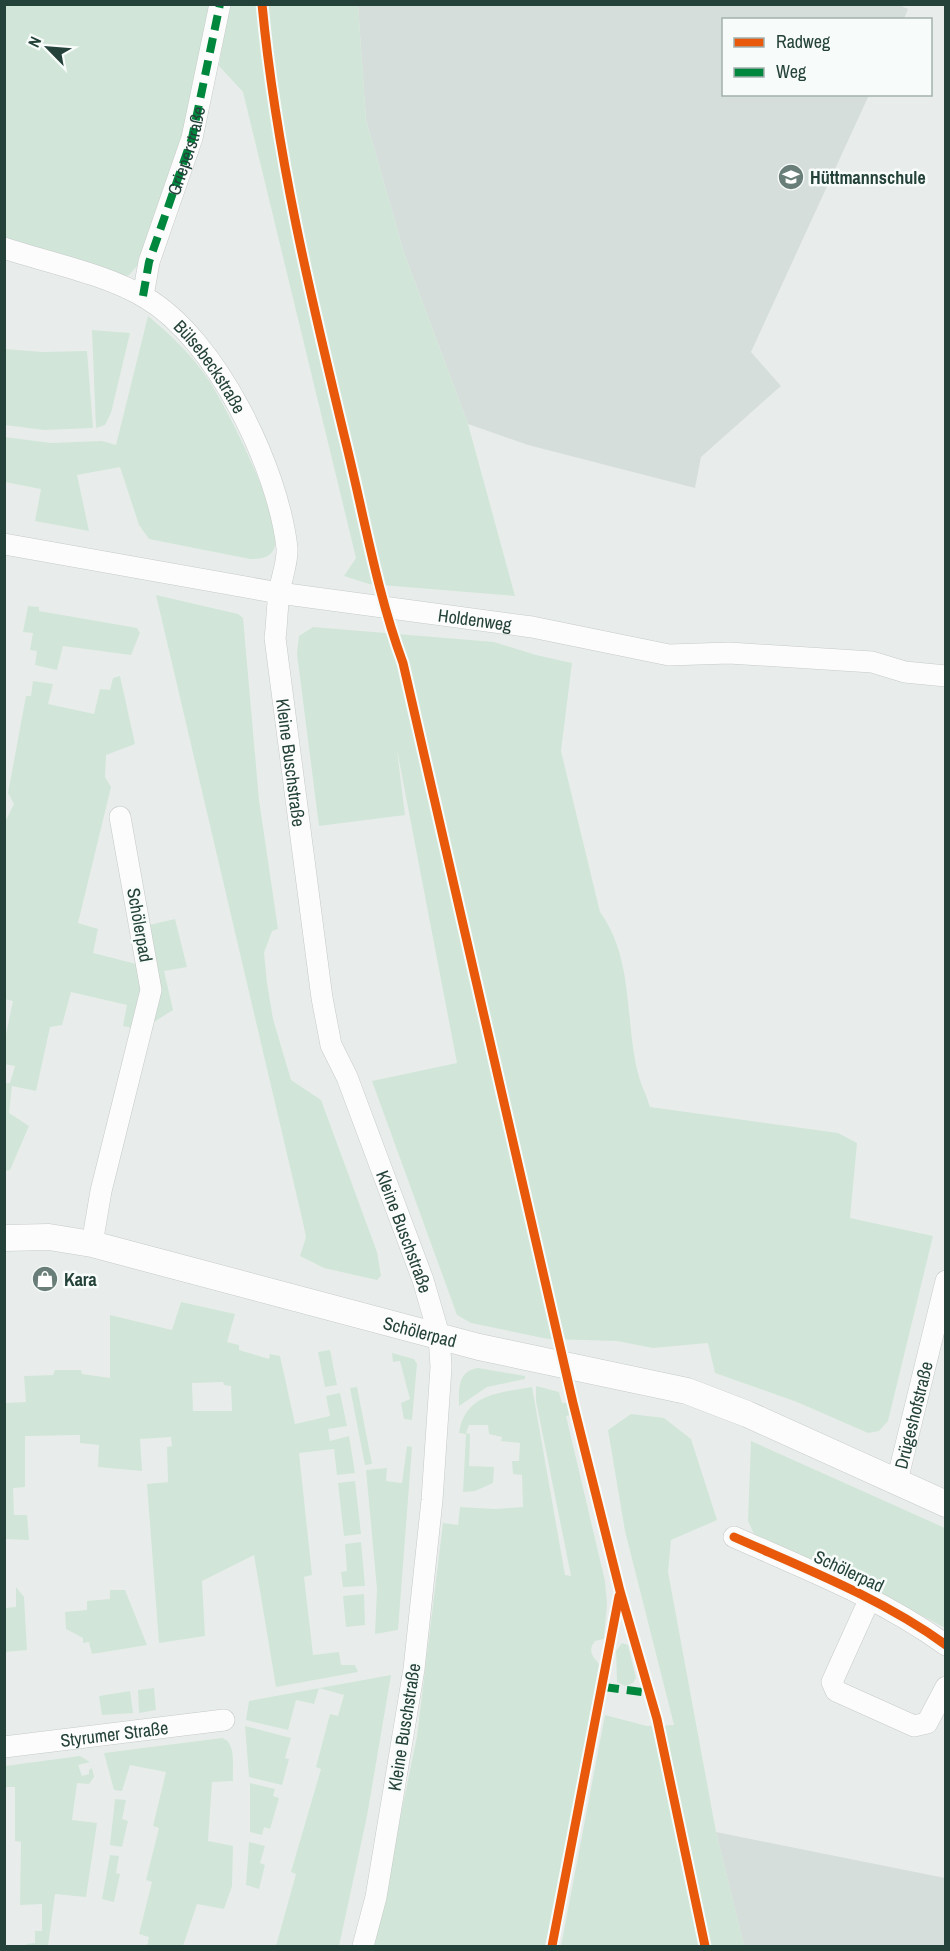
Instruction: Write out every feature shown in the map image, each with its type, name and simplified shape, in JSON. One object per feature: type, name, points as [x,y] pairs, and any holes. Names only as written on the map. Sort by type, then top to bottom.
[{"type":"street","name":"Grieperstraße","points":[[143,296],[149,262],[192,138],[220,4]]},
{"type":"street","name":"Bülsebeckstraße","points":[[4,248],[119,285],[143,296],[182,329],[219,375],[262,456],[279,504],[287,551],[279,593]]},
{"type":"street","name":"Holdenweg","points":[[4,544],[279,593],[532,627],[669,655],[729,653],[872,662],[905,672],[945,676]]},
{"type":"street","name":"Kleine Buschstraße","points":[[279,593],[275,638],[322,998],[331,1045],[347,1077],[423,1280],[438,1335],[441,1367],[423,1600],[376,1897],[363,1947]]},
{"type":"street","name":"Schölerpad","points":[[92,1244],[101,1191],[151,990],[120,817]]},
{"type":"street","name":"Schölerpad","points":[[4,1238],[49,1237],[92,1244],[438,1335],[687,1391],[747,1414],[945,1504]]},
{"type":"street","name":"Drügeshofstraße","points":[[897,1481],[945,1281]]},
{"type":"street","name":"Schölerpad","points":[[734,1537],[870,1598],[910,1620],[945,1645]]},
{"type":"street","name":"Schölerpad","points":[[870,1598],[832,1682],[836,1691],[914,1726],[927,1723],[945,1687]]},
{"type":"street","name":"Styrumer Straße","points":[[4,1747],[224,1720]]},
{"type":"shaded area","points":[[897,4],[908,9],[904,18],[722,18],[722,96],[869,96],[751,352],[781,386],[701,457],[695,488],[528,445],[468,424],[404,253],[366,120],[358,5]]},
{"type":"shaded area","points":[[716,1832],[945,1878],[945,1946],[744,1946]]},
{"type":"green space","points":[[5,5],[210,5],[185,131],[137,266],[129,275],[120,278],[5,238]]},
{"type":"green space","points":[[228,5],[358,5],[366,120],[404,253],[468,424],[515,596],[369,584],[344,576],[356,558],[243,92],[219,66]]},
{"type":"green space","points":[[148,316],[180,345],[202,370],[240,437],[271,515],[275,535],[274,549],[267,557],[250,559],[149,539],[139,525],[120,467],[77,475],[89,531],[35,521],[41,489],[5,482],[4,437],[51,443],[102,441],[116,445]]},
{"type":"green space","points":[[92,330],[130,333],[111,413],[105,425],[96,428]]},
{"type":"green space","points":[[5,349],[42,352],[87,351],[93,428],[44,430],[5,425]]},
{"type":"green space","points":[[156,595],[238,614],[243,618],[259,800],[278,929],[272,931],[264,953],[273,1019],[291,1080],[321,1100],[377,1252],[381,1276],[377,1280],[324,1268],[300,1256],[306,1237],[302,1218]]},
{"type":"green space","points":[[28,606],[39,607],[39,611],[137,628],[140,633],[131,655],[63,646],[57,670],[35,665],[37,651],[30,650],[33,633],[23,632]]},
{"type":"green space","points":[[313,627],[494,642],[572,663],[561,751],[600,912],[619,950],[627,992],[634,1056],[650,1107],[838,1133],[857,1143],[850,1218],[933,1236],[888,1421],[879,1431],[868,1433],[797,1402],[715,1373],[708,1343],[653,1348],[617,1341],[548,1339],[471,1323],[457,1315],[372,1081],[457,1063],[397,750],[405,815],[319,826],[297,654],[299,636]]},
{"type":"green space","points":[[120,676],[135,744],[106,755],[105,777],[111,787],[78,923],[98,929],[93,953],[152,968],[145,926],[175,919],[187,967],[164,971],[173,1010],[141,1030],[123,1026],[127,1005],[71,992],[62,1025],[50,1027],[36,1091],[12,1086],[9,1113],[29,1126],[10,1170],[5,1171],[5,1083],[10,1083],[15,1066],[4,1064],[5,1039],[13,1001],[4,999],[4,824],[14,804],[8,793],[26,696],[31,696],[33,681],[53,684],[48,704],[94,714],[100,689],[110,690],[113,678]]},
{"type":"green space","points":[[181,1302],[235,1314],[227,1342],[239,1345],[239,1350],[269,1359],[270,1354],[280,1356],[295,1424],[330,1416],[326,1396],[340,1393],[347,1426],[328,1429],[330,1441],[349,1436],[355,1473],[337,1475],[334,1449],[299,1453],[312,1575],[304,1577],[313,1655],[339,1652],[341,1665],[355,1665],[358,1672],[276,1687],[254,1555],[202,1581],[205,1636],[159,1643],[147,1484],[168,1482],[167,1447],[172,1446],[171,1437],[140,1439],[142,1471],[98,1467],[99,1445],[80,1443],[80,1435],[25,1436],[25,1487],[13,1488],[14,1515],[27,1515],[29,1540],[5,1539],[5,1403],[26,1402],[24,1376],[53,1375],[55,1370],[81,1370],[82,1374],[110,1378],[110,1315],[172,1330]],"holes":[[[223,1382],[224,1385],[231,1386],[232,1411],[193,1411],[192,1383]]]},
{"type":"green space","points":[[330,1350],[337,1385],[325,1387],[318,1352]]},
{"type":"green space","points":[[392,1353],[414,1359],[417,1364],[412,1420],[404,1419],[401,1403],[410,1399],[400,1361],[393,1362]]},
{"type":"green space","points":[[478,1368],[525,1376],[525,1379],[487,1387],[459,1406],[459,1388],[463,1377],[471,1370]]},
{"type":"green space","points":[[536,1386],[559,1392],[562,1403],[567,1403],[571,1415],[566,1416],[605,1581],[607,1604],[604,1639],[595,1641],[591,1648],[599,1664],[568,1841],[545,1946],[374,1946],[417,1736],[443,1523],[458,1525],[460,1507],[495,1509],[523,1507],[522,1475],[513,1474],[512,1461],[519,1461],[520,1443],[501,1441],[502,1437],[489,1434],[488,1425],[469,1425],[466,1433],[470,1434],[469,1466],[494,1467],[493,1483],[475,1491],[463,1492],[466,1434],[459,1433],[468,1410],[476,1402],[496,1394],[532,1387],[565,1575],[571,1576],[536,1401]]},
{"type":"green space","points":[[357,1387],[372,1464],[365,1465],[350,1388]]},
{"type":"green space","points":[[631,1414],[664,1418],[691,1439],[717,1520],[671,1540],[668,1572],[716,1832],[744,1946],[561,1946],[605,1715],[647,1726],[674,1725],[625,1531],[608,1430]]},
{"type":"green space","points":[[751,1441],[945,1528],[945,1628],[848,1576],[754,1534],[748,1521]]},
{"type":"green space","points":[[407,1446],[412,1447],[398,1630],[375,1634],[377,1589],[366,1470],[387,1468],[386,1481],[402,1483]]},
{"type":"green space","points":[[355,1481],[361,1534],[344,1536],[338,1483]]},
{"type":"green space","points":[[361,1542],[365,1586],[343,1587],[341,1572],[347,1571],[345,1544]]},
{"type":"green space","points":[[16,1587],[24,1597],[27,1650],[5,1652],[5,1608],[16,1607]]},
{"type":"green space","points":[[110,1590],[125,1590],[147,1645],[92,1654],[89,1642],[83,1643],[83,1638],[66,1629],[65,1612],[87,1610],[87,1601],[110,1599]]},
{"type":"green space","points":[[364,1594],[365,1625],[346,1627],[343,1596]]},
{"type":"green space","points":[[622,1643],[628,1645],[636,1678],[633,1683],[625,1686],[617,1682],[616,1651]]},
{"type":"green space","points":[[391,1675],[367,1816],[339,1946],[276,1946],[296,1874],[291,1872],[321,1769],[316,1767],[330,1714],[338,1716],[344,1695],[319,1688]]},
{"type":"green space","points":[[154,1688],[156,1710],[139,1713],[138,1690]]},
{"type":"green space","points":[[319,1688],[314,1704],[296,1700],[288,1730],[246,1720],[249,1701]]},
{"type":"green space","points":[[130,1691],[133,1713],[102,1715],[99,1696]]},
{"type":"green space","points":[[245,1726],[291,1738],[285,1758],[289,1759],[282,1785],[249,1777]]},
{"type":"green space","points":[[222,1738],[227,1740],[232,1750],[233,1781],[212,1782],[208,1841],[233,1846],[232,1886],[224,1909],[197,1904],[183,1946],[147,1946],[149,1937],[139,1934],[152,1882],[146,1880],[159,1828],[153,1826],[166,1772],[130,1765],[122,1791],[114,1790],[104,1753]]},
{"type":"green space","points":[[80,1756],[90,1762],[78,1765],[82,1776],[89,1774],[92,1768],[94,1777],[89,1784],[77,1783],[72,1820],[97,1823],[86,1897],[55,1894],[48,1946],[27,1946],[26,1944],[35,1943],[35,1931],[42,1931],[42,1904],[20,1905],[21,1842],[15,1841],[15,1787],[5,1787],[5,1766]]},
{"type":"green space","points":[[250,1783],[275,1789],[273,1796],[279,1798],[270,1829],[264,1827],[262,1835],[250,1832]]},
{"type":"green space","points":[[115,1799],[126,1800],[122,1819],[128,1821],[122,1847],[110,1845]]},
{"type":"green space","points":[[249,1842],[265,1846],[260,1863],[265,1865],[259,1889],[246,1885]]},
{"type":"green space","points":[[110,1855],[119,1856],[116,1873],[120,1874],[114,1902],[102,1899]]},
{"type":"marked path","points":[[143,296],[149,262],[192,138],[220,4]]},
{"type":"marked path","points":[[604,1687],[650,1693]]},
{"type":"cycle path","points":[[262,4],[276,115],[296,225],[320,334],[378,582],[403,663],[573,1403],[620,1591],[657,1719],[705,1946]]},
{"type":"cycle path","points":[[734,1537],[869,1599],[896,1613],[946,1645]]},
{"type":"cycle path","points":[[552,1946],[619,1596]]},
{"type":"place","name":"Hüttmannschule","points":[[791,177]]},
{"type":"place","name":"Kara","points":[[45,1279]]}]
